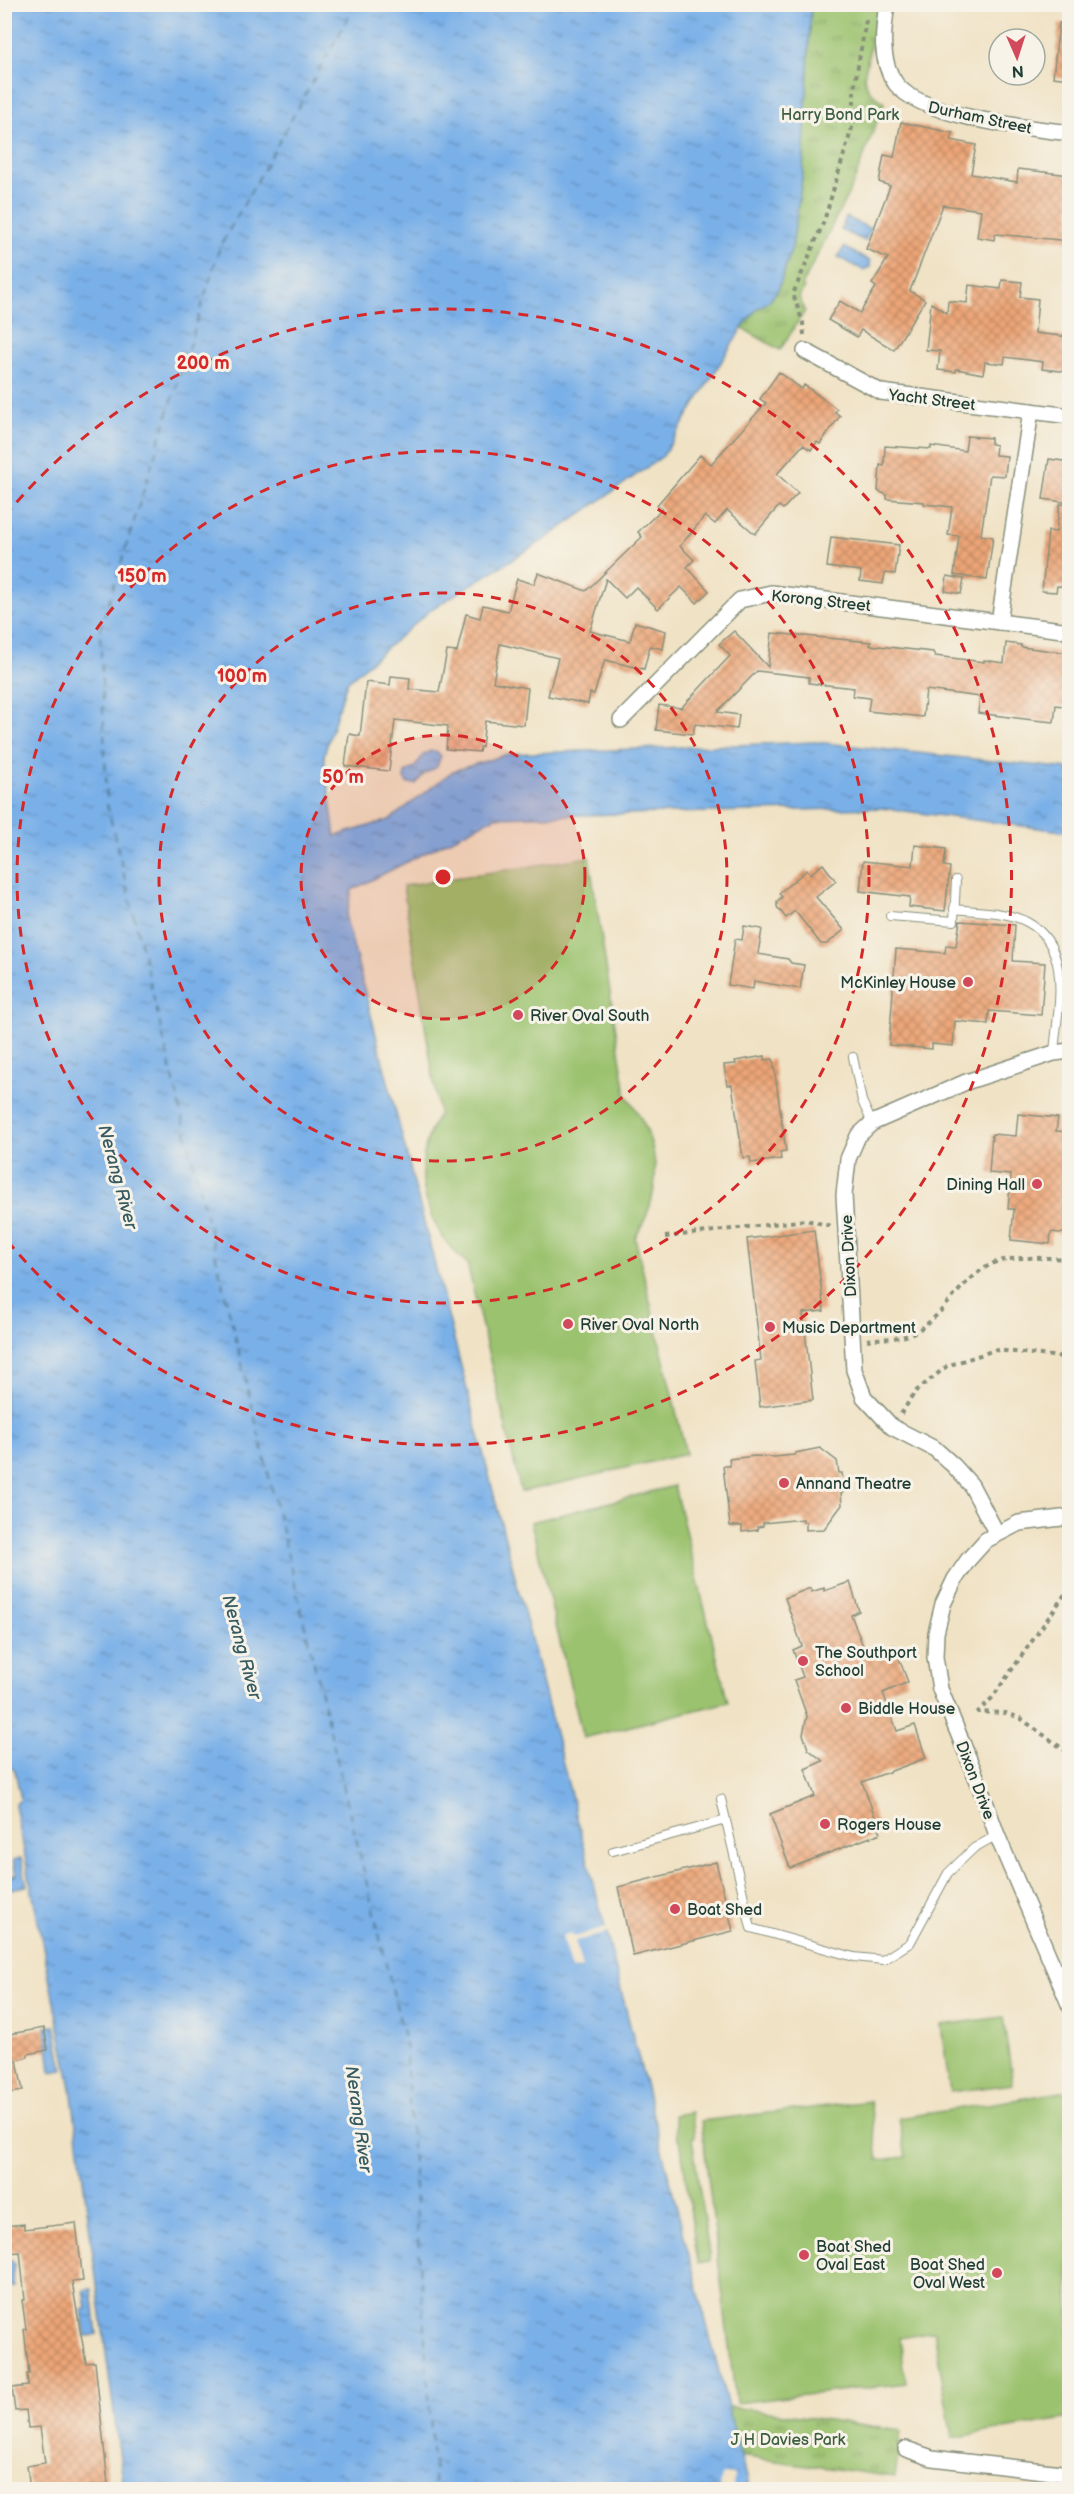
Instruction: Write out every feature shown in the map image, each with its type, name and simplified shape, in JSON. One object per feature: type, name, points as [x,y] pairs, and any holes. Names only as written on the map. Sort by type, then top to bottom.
[{"type":"street","name":"Durham Street","points":[[887,4],[883,30],[885,62],[897,85],[920,104],[1010,126],[1070,133]]},
{"type":"street","name":"Yacht Street","points":[[806,351],[881,392],[1070,416]]},
{"type":"street","points":[[999,622],[1031,411]]},
{"type":"street","name":"Korong Street","points":[[621,720],[740,600],[771,593],[1070,631]]},
{"type":"street","name":"Dixon Drive","points":[[1062,1052],[966,1082],[872,1123],[858,1136],[848,1159],[844,1195],[854,1370],[864,1397],[892,1427],[935,1449],[954,1466],[971,1485],[996,1534],[986,1540],[974,1553],[955,1579],[943,1604],[938,1623],[935,1657],[940,1689],[997,1835],[1070,2006]]},
{"type":"street","points":[[996,1534],[1019,1523],[1070,1517]]},
{"type":"street","points":[[906,2449],[932,2458],[1070,2474]]},
{"type":"lane","points":[[890,916],[954,921],[956,880]]},
{"type":"lane","points":[[954,909],[1006,915],[1028,922],[1051,944],[1060,975],[1062,1052]]},
{"type":"lane","points":[[852,1057],[862,1101],[872,1123]]},
{"type":"lane","points":[[721,1799],[752,1928],[854,1958],[883,1960],[910,1943],[948,1873],[974,1848],[997,1835]]},
{"type":"lane","points":[[613,1851],[726,1820]]},
{"type":"path","points":[[806,351],[803,323],[793,294],[824,221],[854,122],[856,78],[867,15]]},
{"type":"path","points":[[665,1238],[806,1220],[835,1227],[846,1227]]},
{"type":"path","points":[[853,1341],[908,1335],[937,1315],[970,1276],[998,1261],[1045,1257],[1070,1259]]},
{"type":"path","points":[[892,1427],[915,1392],[947,1366],[995,1350],[1070,1358]]},
{"type":"path","points":[[1070,1587],[992,1698],[978,1713],[1006,1713],[1020,1718],[1070,1754]]},
{"type":"green space","name":"Harry Bond Park","points":[[811,5],[879,5],[864,77],[868,89],[884,103],[853,184],[802,286],[804,288],[799,297],[805,311],[780,350],[742,328],[757,309],[769,301],[778,290],[792,247],[803,171]]},
{"type":"green space","points":[[589,857],[626,1095],[638,1112],[646,1130],[655,1165],[655,1183],[651,1201],[645,1220],[635,1238],[686,1454],[521,1492],[467,1263],[439,1232],[430,1214],[425,1194],[424,1153],[439,1114],[403,886]]},
{"type":"green space","points":[[674,1486],[728,1702],[583,1738],[531,1522]]},
{"type":"green space","points":[[1003,2017],[1013,2084],[950,2092],[941,2025]]},
{"type":"green space","points":[[1069,2091],[1069,2418],[952,2438],[934,2331],[900,2337],[906,2383],[736,2403],[701,2121],[870,2101],[878,2160],[906,2157],[899,2118]]},
{"type":"green space","points":[[691,2112],[695,2137],[692,2138],[710,2261],[698,2263],[680,2139],[678,2139],[674,2115]]},
{"type":"green space","name":"J H Davies Park","points":[[724,2406],[901,2430],[895,2477],[739,2456]]},
{"type":"water","name":"Nerang River","points":[[4,5],[811,5],[803,171],[792,247],[778,290],[769,301],[757,309],[742,328],[663,456],[544,540],[433,608],[347,682],[324,755],[335,836],[389,820],[453,771],[508,754],[815,742],[1069,769],[1069,832],[881,808],[495,817],[352,890],[346,918],[749,2489],[124,2489],[71,2088],[15,1805],[21,1799],[15,1771],[5,1762]]},
{"type":"water","points":[[846,217],[871,229],[865,241],[841,230]]},
{"type":"water","points":[[844,247],[870,261],[870,267],[863,270],[838,257]]},
{"type":"water","points":[[436,751],[441,756],[437,767],[424,774],[416,784],[408,784],[404,779],[405,773],[415,767],[424,754]]},
{"type":"water","points":[[21,1858],[27,1886],[5,1890],[5,1877],[16,1875],[13,1860]]},
{"type":"water","points":[[55,2026],[63,2070],[51,2072],[46,2027]]},
{"type":"water","points":[[12,2261],[15,2265],[12,2277],[14,2287],[5,2287],[5,2262]]},
{"type":"water","points":[[92,2289],[97,2335],[85,2336],[82,2310],[87,2309],[84,2290]]},
{"type":"pier","points":[[606,1928],[608,1933],[575,1941],[582,1968],[571,1970],[562,1936],[572,1934],[574,1937]]},
{"type":"pier","points":[[722,2474],[734,2475],[733,2488],[746,2489],[720,2489]]},
{"type":"building","points":[[1059,23],[1070,24],[1070,79],[1053,77]]},
{"type":"building","points":[[901,122],[953,133],[951,140],[976,145],[971,174],[1017,182],[1018,169],[1070,175],[1070,241],[995,234],[994,240],[977,237],[981,210],[943,205],[910,291],[925,300],[894,350],[861,330],[857,337],[828,320],[840,301],[860,313],[876,287],[872,284],[888,258],[866,249],[890,186],[879,182],[884,155],[894,157]]},
{"type":"building","points":[[1002,280],[1022,282],[1020,297],[1038,299],[1035,333],[1070,337],[1070,372],[1042,369],[1043,362],[1005,357],[1004,364],[985,362],[983,374],[956,369],[956,372],[938,370],[940,351],[926,350],[931,303],[947,313],[948,301],[967,303],[969,285],[1001,289]]},
{"type":"building","points":[[779,372],[802,389],[804,385],[837,409],[835,412],[840,416],[820,444],[817,442],[811,450],[803,445],[777,474],[798,493],[783,509],[779,506],[755,534],[727,510],[715,524],[705,516],[680,546],[694,560],[687,567],[709,591],[697,603],[681,587],[658,609],[636,587],[625,598],[606,579],[590,631],[630,641],[635,622],[666,631],[663,649],[650,646],[644,669],[605,660],[594,694],[590,693],[588,704],[548,696],[558,658],[500,644],[493,682],[528,688],[524,725],[485,721],[482,747],[479,752],[446,749],[448,726],[395,720],[389,771],[345,766],[349,734],[360,736],[366,682],[390,685],[391,676],[410,678],[409,689],[439,692],[447,651],[457,652],[466,614],[480,618],[483,605],[508,611],[517,579],[534,584],[538,573],[586,591],[642,537],[638,532],[662,509],[657,505],[700,455],[711,464],[766,403],[760,399]]},
{"type":"building","points":[[967,436],[991,438],[991,444],[996,445],[995,455],[1007,456],[1005,476],[990,475],[981,535],[993,537],[987,580],[954,575],[959,536],[948,535],[952,507],[887,499],[887,495],[878,491],[880,465],[884,466],[885,446],[931,449],[931,446],[965,451]]},
{"type":"building","points":[[1049,459],[1070,462],[1070,503],[1043,499]]},
{"type":"building","points":[[1060,504],[1070,505],[1070,587],[1057,586],[1056,592],[1042,591],[1048,531],[1056,532]]},
{"type":"building","points":[[831,537],[899,545],[895,574],[885,573],[883,584],[860,581],[861,571],[827,567]]},
{"type":"building","points":[[947,576],[964,579],[961,594],[945,591]]},
{"type":"building","points":[[734,631],[768,667],[772,633],[871,642],[870,645],[933,652],[935,656],[984,662],[984,660],[1004,663],[1006,643],[1070,653],[1070,707],[1056,705],[1054,722],[1033,720],[978,713],[980,697],[926,690],[923,717],[868,711],[870,698],[853,696],[854,688],[809,683],[809,677],[757,671],[717,712],[739,715],[737,729],[695,724],[693,734],[656,730],[659,705],[681,708],[730,656],[719,644]]},
{"type":"building","points":[[915,845],[946,849],[944,866],[950,867],[945,911],[909,907],[910,897],[860,891],[863,861],[913,866]]},
{"type":"building","points":[[823,864],[836,881],[816,897],[844,930],[827,944],[821,944],[795,911],[786,918],[777,907],[777,901],[782,897],[779,893],[807,870],[810,874]]},
{"type":"building","name":"McKinley House","points":[[960,921],[1015,925],[1013,961],[1045,963],[1041,1015],[989,1011],[988,1024],[955,1021],[953,1046],[932,1044],[932,1049],[889,1045],[896,949],[945,953],[946,945],[956,946]]},
{"type":"building","points":[[744,926],[762,929],[758,954],[788,959],[791,963],[804,965],[800,989],[754,981],[753,989],[728,985],[735,939],[742,940]]},
{"type":"building","points":[[765,1056],[765,1060],[773,1059],[786,1151],[780,1152],[781,1159],[751,1163],[750,1157],[743,1158],[732,1085],[727,1085],[724,1065]]},
{"type":"building","name":"Dining Hall","points":[[1018,1114],[1058,1118],[1056,1131],[1069,1132],[1070,1234],[1051,1232],[1050,1244],[1011,1240],[1014,1209],[1008,1209],[1011,1175],[989,1173],[992,1134],[1016,1136]]},
{"type":"building","name":"Music Department","points":[[814,1230],[824,1311],[803,1313],[813,1400],[760,1407],[755,1361],[761,1360],[747,1239]]},
{"type":"building","name":"Annand Theatre","points":[[820,1448],[837,1461],[839,1473],[842,1473],[845,1492],[841,1493],[842,1505],[824,1529],[806,1530],[806,1522],[803,1522],[803,1519],[763,1523],[763,1526],[757,1527],[758,1530],[742,1532],[742,1526],[730,1526],[723,1466],[730,1466],[729,1459],[794,1455]]},
{"type":"building","name":"Biddle House","points":[[850,1582],[859,1611],[851,1615],[867,1656],[894,1645],[908,1682],[883,1693],[897,1731],[915,1725],[926,1758],[862,1782],[881,1833],[790,1868],[770,1814],[815,1796],[805,1769],[823,1761],[808,1749],[803,1734],[807,1716],[794,1680],[803,1677],[793,1650],[802,1646],[785,1598],[810,1588],[811,1592],[824,1588],[824,1591]]},
{"type":"building","name":"Boat Shed","points":[[716,1862],[733,1931],[633,1956],[618,1887]]},
{"type":"building","points":[[44,2028],[48,2050],[28,2054],[28,2057],[17,2060],[23,2091],[4,2094],[4,2035]]},
{"type":"building","points":[[76,2223],[83,2281],[72,2282],[86,2363],[95,2362],[108,2484],[89,2486],[90,2490],[30,2490],[27,2466],[45,2463],[40,2427],[28,2428],[26,2410],[15,2411],[12,2388],[28,2386],[27,2374],[29,2374],[24,2329],[26,2329],[22,2300],[25,2300],[20,2252],[7,2253],[4,2226],[24,2224],[24,2229]]},
{"type":"ferry route","points":[[356,4],[220,247],[100,630],[107,804],[405,2042],[435,2490]]},
{"type":"place","name":"McKinley House","points":[[968,982]]},
{"type":"place","name":"River Oval South","points":[[518,1015]]},
{"type":"place","name":"Dining Hall","points":[[1037,1184]]},
{"type":"place","name":"River Oval North","points":[[568,1324]]},
{"type":"place","name":"Music Department","points":[[770,1327]]},
{"type":"place","name":"Annand Theatre","points":[[784,1483]]},
{"type":"place","name":"The Southport School","points":[[803,1661]]},
{"type":"place","name":"Biddle House","points":[[846,1708]]},
{"type":"place","name":"Rogers House","points":[[825,1824]]},
{"type":"place","name":"Boat Shed","points":[[675,1909]]},
{"type":"place","name":"Boat Shed Oval East","points":[[804,2255]]},
{"type":"place","name":"Boat Shed Oval West","points":[[997,2273]]}]
